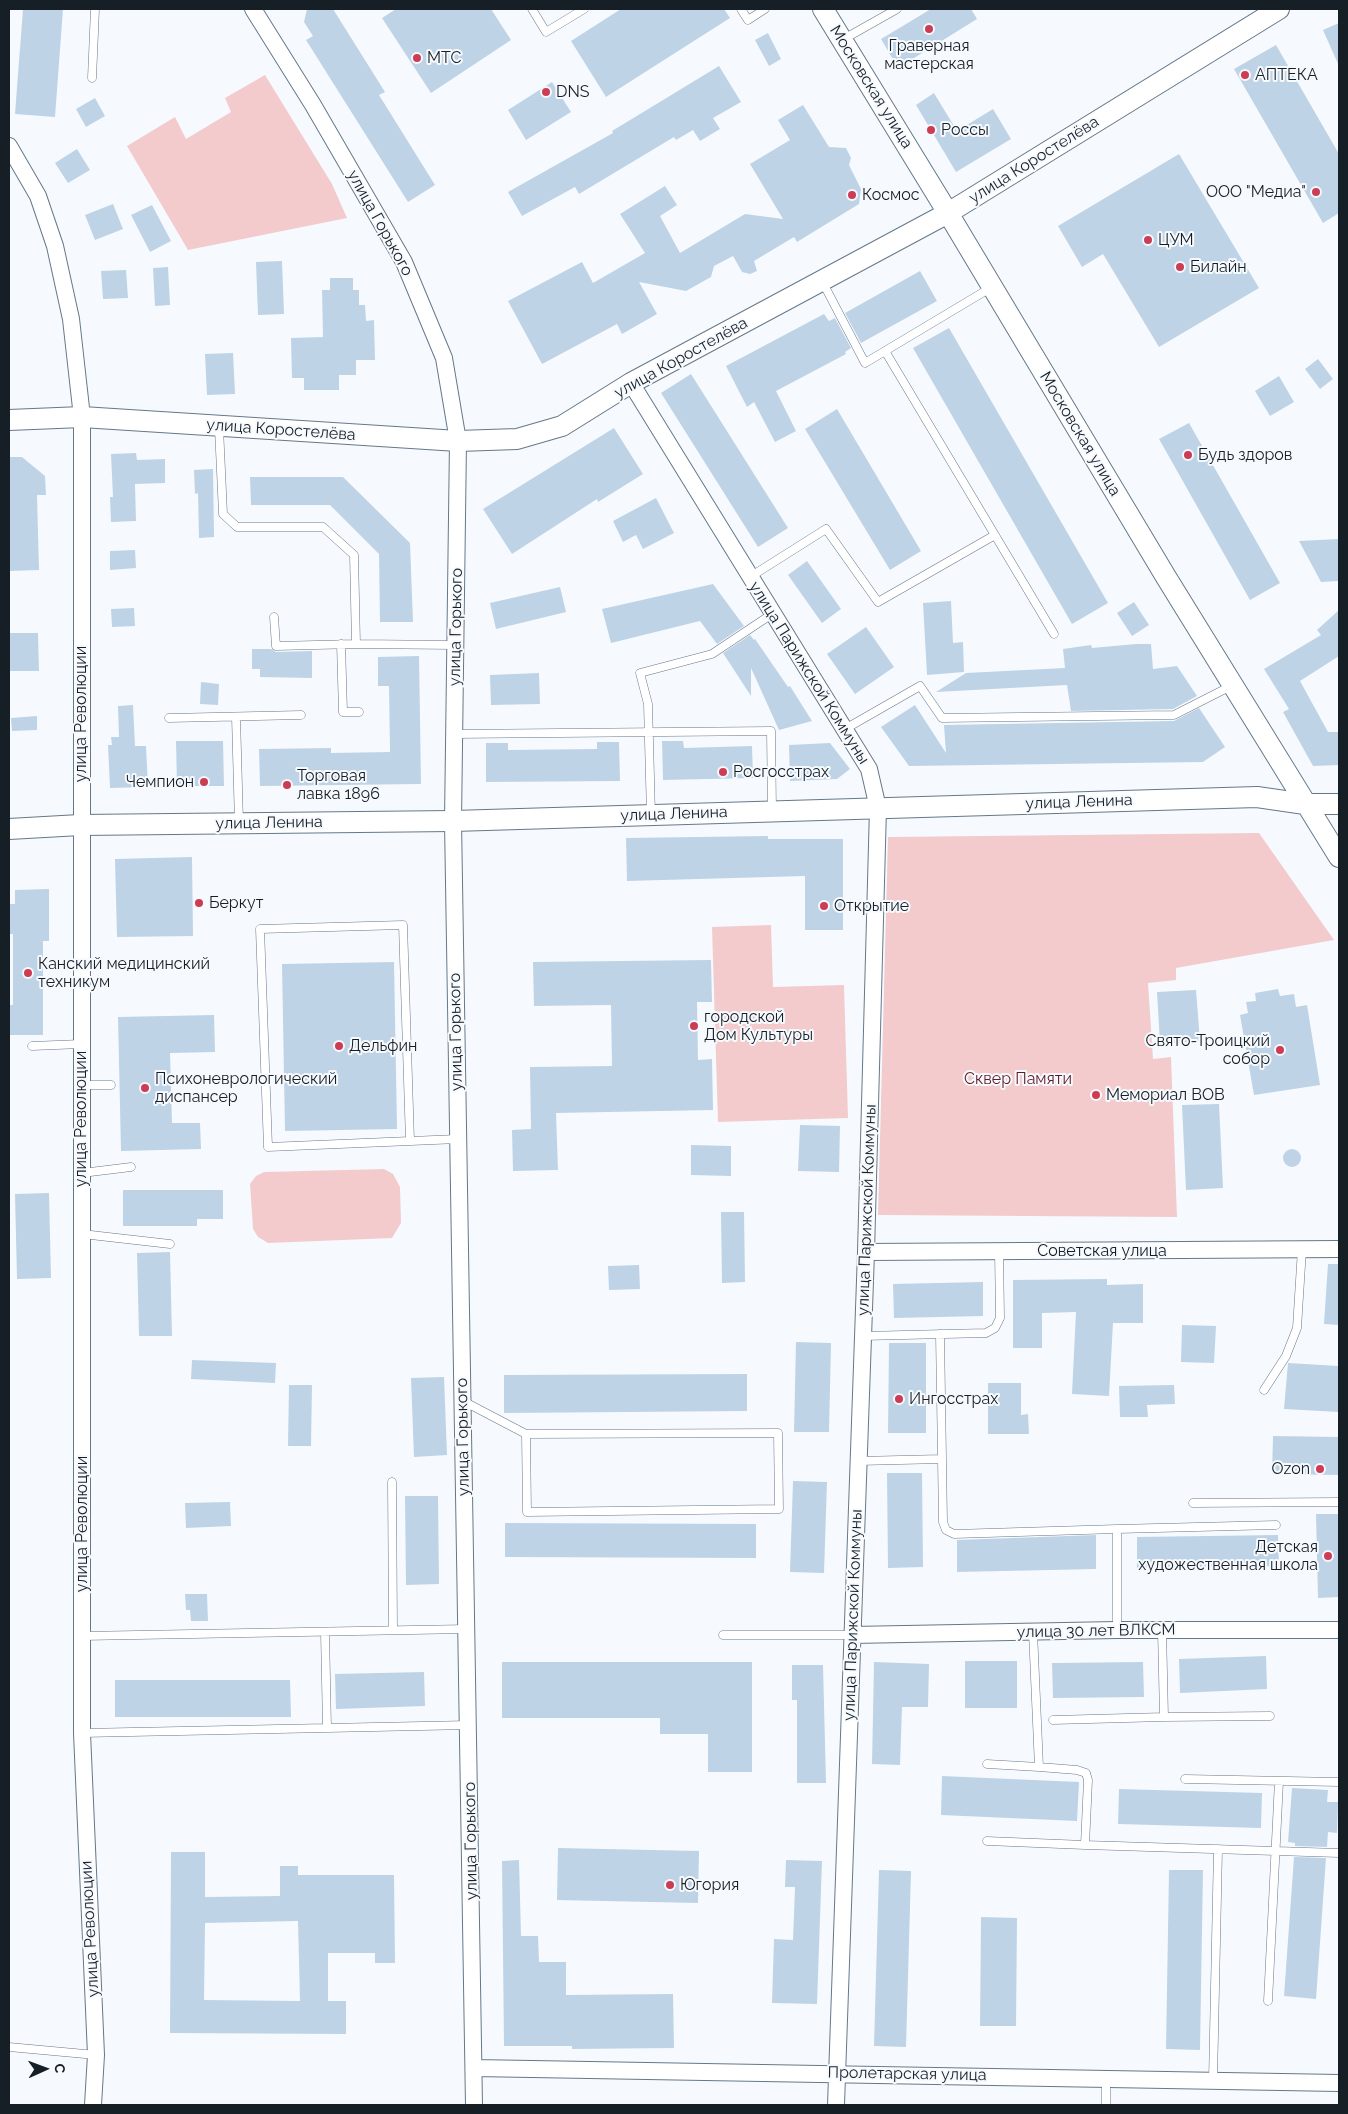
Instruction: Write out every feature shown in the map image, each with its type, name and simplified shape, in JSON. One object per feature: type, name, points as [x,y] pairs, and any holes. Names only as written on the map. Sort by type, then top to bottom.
[{"type":"street","name":"улица Горького","points":[[253,9],[313,105],[404,262],[444,358],[458,441],[453,821],[474,2105]]},
{"type":"street","name":"Московская улица","points":[[823,9],[948,212],[1166,577],[1339,857]]},
{"type":"street","name":"улица Коростелёва","points":[[9,420],[82,417],[458,441],[517,440],[562,426],[631,383],[948,212],[1279,9]]},
{"type":"street","name":"улица Революции","points":[[9,146],[38,196],[55,246],[71,319],[82,417],[80,825],[82,1733],[96,2056],[93,2105]]},
{"type":"street","name":"улица Парижской Коммуны","points":[[631,383],[869,769],[878,808],[866,1252],[836,2105]]},
{"type":"street","name":"улица Ленина","points":[[9,829],[80,825],[453,821],[1257,797],[1305,804],[1339,804]]},
{"type":"street","name":"Советская улица","points":[[866,1252],[1339,1249]]},
{"type":"street","name":"улица 30 лет ВЛКСМ","points":[[852,1635],[1117,1630],[1339,1630]]},
{"type":"street","name":"Пролетарская улица","points":[[474,2068],[1339,2083]]},
{"type":"lane","points":[[92,78],[95,9]]},
{"type":"lane","points":[[532,9],[546,32],[584,9]]},
{"type":"lane","points":[[741,9],[748,20],[765,9]]},
{"type":"lane","points":[[842,40],[898,9]]},
{"type":"lane","points":[[822,281],[865,363],[992,287]]},
{"type":"lane","points":[[885,351],[1054,634]]},
{"type":"lane","points":[[219,426],[223,514],[237,527],[323,527],[354,555],[356,644]]},
{"type":"lane","points":[[750,577],[826,529],[878,602],[995,535]]},
{"type":"lane","points":[[651,815],[648,704],[640,673],[712,654],[772,614]]},
{"type":"lane","points":[[274,617],[276,646],[341,644],[455,645]]},
{"type":"lane","points":[[341,644],[343,712],[359,712]]},
{"type":"lane","points":[[845,729],[920,686],[942,718],[1174,714],[1234,685]]},
{"type":"lane","points":[[169,718],[301,714]]},
{"type":"lane","points":[[236,717],[239,823]]},
{"type":"lane","points":[[454,734],[771,731],[772,811]]},
{"type":"lane","points":[[410,1141],[402,925],[260,929],[268,1147],[458,1139]]},
{"type":"lane","points":[[32,1046],[81,1044]]},
{"type":"lane","points":[[81,1085],[111,1084]]},
{"type":"lane","points":[[82,1173],[131,1167]]},
{"type":"lane","points":[[82,1234],[170,1244]]},
{"type":"lane","points":[[1264,1390],[1286,1356],[1297,1328],[1302,1249]]},
{"type":"lane","points":[[863,1336],[986,1333],[996,1328],[1000,1318],[1000,1251]]},
{"type":"lane","points":[[940,1334],[943,1522],[946,1530],[954,1534],[1276,1525]]},
{"type":"lane","points":[[463,1401],[526,1434],[778,1433],[779,1509],[527,1512],[526,1434]]},
{"type":"lane","points":[[858,1461],[942,1460]]},
{"type":"lane","points":[[392,1482],[393,1630]]},
{"type":"lane","points":[[1193,1503],[1339,1502]]},
{"type":"lane","points":[[1117,1529],[1117,1630]]},
{"type":"lane","points":[[82,1636],[467,1629]]},
{"type":"lane","points":[[1162,1630],[1164,1718]]},
{"type":"lane","points":[[325,1632],[327,1728]]},
{"type":"lane","points":[[1034,1632],[1039,1767]]},
{"type":"lane","points":[[723,1635],[852,1635]]},
{"type":"lane","points":[[1053,1720],[1270,1716]]},
{"type":"lane","points":[[82,1733],[469,1725]]},
{"type":"lane","points":[[987,1764],[1077,1770],[1086,1773],[1088,1780],[1085,1845]]},
{"type":"lane","points":[[1185,1779],[1339,1782]]},
{"type":"lane","points":[[1268,2001],[1279,1781]]},
{"type":"lane","points":[[987,1841],[1339,1853]]},
{"type":"lane","points":[[1213,2080],[1218,1849]]},
{"type":"lane","points":[[9,2046],[96,2056]]},
{"type":"lane","points":[[1106,2078],[1106,2105]]},
{"type":"green space","points":[[265,75],[332,184],[347,218],[188,250],[127,146],[175,117],[186,139],[231,112],[225,98]]},
{"type":"green space","name":"Сквер Памяти","points":[[1259,833],[1334,940],[1176,968],[1176,980],[1148,983],[1153,1059],[1171,1057],[1177,1217],[878,1215],[888,837]]},
{"type":"green space","points":[[771,925],[773,987],[844,985],[848,1118],[718,1122],[712,927]]},
{"type":"green space","points":[[384,1169],[393,1174],[400,1187],[401,1223],[392,1238],[268,1243],[258,1237],[253,1229],[250,1184],[256,1176],[264,1172]]},
{"type":"building","points":[[23,9],[63,9],[55,117],[15,114]]},
{"type":"building","points":[[307,9],[333,9],[385,92],[379,95],[435,185],[408,202],[306,40],[313,36],[304,22]]},
{"type":"building","points":[[396,9],[491,9],[511,40],[431,93],[382,18]]},
{"type":"building","points":[[621,9],[724,9],[730,18],[606,97],[571,41]]},
{"type":"building","name":"Граверная мастерская","points":[[931,9],[971,9],[977,19],[898,68],[881,39]]},
{"type":"building","points":[[1339,23],[1339,66],[1323,30]]},
{"type":"building","points":[[768,33],[781,59],[769,66],[755,40]]},
{"type":"building","points":[[1276,45],[1339,154],[1339,213],[1323,223],[1234,69]]},
{"type":"building","points":[[719,66],[741,102],[713,118],[720,129],[700,141],[693,130],[676,140],[674,137],[579,194],[575,187],[522,216],[508,192],[613,133],[612,131]]},
{"type":"building","points":[[552,82],[571,112],[526,140],[508,110]]},
{"type":"building","points":[[934,93],[957,131],[993,109],[1011,139],[956,172],[916,105]]},
{"type":"building","points":[[95,98],[105,116],[86,127],[76,109]]},
{"type":"building","points":[[803,105],[829,147],[846,148],[851,158],[849,165],[861,189],[859,204],[797,242],[794,237],[754,261],[757,271],[750,274],[742,272],[733,256],[714,266],[711,277],[686,291],[639,282],[657,314],[622,334],[617,324],[542,364],[508,301],[582,262],[593,283],[645,253],[620,214],[665,186],[677,205],[660,216],[680,253],[745,214],[783,219],[750,164],[790,140],[778,120]]},
{"type":"building","points":[[77,149],[90,170],[68,183],[55,163]]},
{"type":"building","name":"ЦУМ","points":[[1179,154],[1259,288],[1159,347],[1103,254],[1082,267],[1058,226]]},
{"type":"building","points":[[113,204],[123,229],[95,240],[85,215]]},
{"type":"building","points":[[152,205],[171,241],[150,252],[131,215]]},
{"type":"building","points":[[282,261],[284,314],[258,315],[256,262]]},
{"type":"building","points":[[168,267],[170,305],[155,306],[153,268]]},
{"type":"building","points":[[126,270],[128,298],[103,299],[101,271]]},
{"type":"building","points":[[920,271],[937,301],[861,343],[845,313]]},
{"type":"building","points":[[330,278],[353,278],[353,290],[359,290],[359,305],[365,305],[366,321],[374,320],[375,360],[356,360],[356,375],[339,375],[339,390],[304,390],[304,378],[292,378],[291,338],[323,337],[322,290],[330,290]]},
{"type":"building","points":[[824,314],[829,321],[835,318],[851,348],[845,352],[846,354],[776,391],[796,431],[775,442],[754,402],[747,407],[726,366]]},
{"type":"building","points":[[949,328],[1108,603],[1072,624],[913,348]]},
{"type":"building","points":[[233,353],[235,394],[207,395],[205,354]]},
{"type":"building","points":[[1318,359],[1333,379],[1320,389],[1305,369]]},
{"type":"building","points":[[691,374],[788,528],[758,547],[661,393]]},
{"type":"building","points":[[1279,376],[1294,402],[1270,416],[1255,391]]},
{"type":"building","points":[[837,409],[921,551],[890,570],[805,429]]},
{"type":"building","points":[[1189,423],[1280,583],[1250,600],[1159,439]]},
{"type":"building","points":[[614,428],[643,474],[598,502],[597,499],[512,554],[483,509]]},
{"type":"building","points":[[136,453],[137,460],[165,459],[165,483],[135,484],[136,521],[111,522],[110,497],[113,497],[111,454]]},
{"type":"building","points":[[9,457],[22,457],[45,476],[46,495],[37,495],[39,570],[9,571]]},
{"type":"building","points":[[213,469],[214,537],[199,538],[198,493],[195,494],[194,470]]},
{"type":"building","points":[[250,477],[343,477],[410,543],[413,622],[380,622],[379,554],[330,505],[251,505]]},
{"type":"building","points":[[656,498],[674,533],[643,549],[636,535],[623,542],[613,521]]},
{"type":"building","points":[[1339,539],[1339,581],[1321,582],[1299,541]]},
{"type":"building","points":[[135,550],[136,568],[110,570],[110,551]]},
{"type":"building","points":[[807,561],[841,609],[822,623],[788,575]]},
{"type":"building","points":[[713,584],[744,626],[717,644],[700,621],[611,643],[602,609]]},
{"type":"building","points":[[560,587],[566,612],[496,629],[490,603]]},
{"type":"building","points":[[951,601],[953,643],[963,642],[964,672],[927,675],[923,603]]},
{"type":"building","points":[[1134,602],[1149,625],[1132,636],[1117,613]]},
{"type":"building","points":[[134,608],[135,626],[112,627],[111,609]]},
{"type":"building","points":[[1339,610],[1339,656],[1300,681],[1328,732],[1339,732],[1339,765],[1313,766],[1283,712],[1289,709],[1264,669],[1321,635],[1317,630]]},
{"type":"building","points":[[866,627],[894,667],[855,694],[827,654]]},
{"type":"building","points":[[10,633],[38,633],[39,671],[10,671]]},
{"type":"building","points":[[750,635],[755,639],[788,687],[790,686],[812,721],[779,730],[751,668],[751,696],[723,653]]},
{"type":"building","points":[[1151,644],[1153,669],[1177,666],[1197,696],[1173,709],[1071,711],[1067,685],[936,692],[966,673],[1065,668],[1063,649],[1091,645],[1092,648]]},
{"type":"building","points":[[252,649],[271,649],[276,652],[312,651],[312,678],[260,677],[260,669],[252,669]]},
{"type":"building","points":[[419,656],[421,784],[260,786],[259,749],[331,748],[331,753],[390,752],[389,686],[378,686],[378,657]]},
{"type":"building","points":[[539,673],[540,704],[491,705],[490,675]]},
{"type":"building","points":[[201,682],[219,684],[218,705],[200,704]]},
{"type":"building","points":[[133,705],[135,746],[146,746],[148,787],[110,788],[108,745],[112,745],[111,737],[119,737],[118,706]]},
{"type":"building","points":[[915,705],[946,753],[944,725],[1174,721],[1199,708],[1225,747],[1203,762],[909,766],[881,727]]},
{"type":"building","points":[[37,716],[37,730],[12,731],[11,718]]},
{"type":"building","points":[[176,741],[223,741],[224,786],[177,786]]},
{"type":"building","points":[[662,741],[683,741],[684,748],[752,746],[753,778],[663,780]]},
{"type":"building","points":[[597,742],[619,742],[620,781],[486,782],[486,743],[508,743],[508,750],[597,749]]},
{"type":"building","points":[[830,743],[850,769],[837,779],[790,781],[789,745]]},
{"type":"building","points":[[768,836],[768,839],[843,839],[843,930],[805,930],[805,876],[627,881],[626,838]]},
{"type":"building","points":[[192,857],[193,936],[117,937],[115,859]]},
{"type":"building","name":"Канский медицинский техникум","points":[[49,889],[49,941],[43,941],[43,1035],[9,1035],[9,1005],[13,1005],[13,934],[9,934],[9,904],[15,904],[15,890]]},
{"type":"building","name":"городской Дом Культуры","points":[[711,960],[712,1002],[697,1002],[698,1060],[712,1059],[713,1110],[556,1113],[558,1170],[513,1171],[512,1130],[531,1129],[530,1067],[612,1066],[611,1005],[534,1006],[533,962]]},
{"type":"building","name":"Дельфин","points":[[394,962],[397,1129],[285,1131],[282,964]]},
{"type":"building","name":"Свято-Троицкий собор","points":[[1278,989],[1280,996],[1294,994],[1296,1007],[1307,1005],[1320,1085],[1254,1095],[1240,1015],[1248,1013],[1246,1002],[1256,1001],[1255,993]]},
{"type":"building","points":[[1196,990],[1200,1041],[1160,1044],[1157,992]]},
{"type":"building","name":"Психоневрологический диспансер","points":[[214,1015],[215,1052],[170,1053],[172,1123],[200,1123],[201,1149],[121,1151],[118,1017]]},
{"type":"building","points":[[1219,1104],[1223,1188],[1186,1190],[1182,1105]]},
{"type":"building","points":[[800,1125],[840,1126],[839,1172],[798,1171]]},
{"type":"building","points":[[691,1145],[731,1146],[731,1176],[691,1175]]},
{"type":"building","points":[[1292,1149],[1298,1152],[1301,1158],[1298,1164],[1292,1167],[1286,1164],[1283,1158],[1286,1152]]},
{"type":"building","points":[[123,1190],[223,1190],[223,1219],[197,1219],[197,1226],[123,1226]]},
{"type":"building","points":[[49,1193],[51,1278],[17,1279],[15,1194]]},
{"type":"building","points":[[721,1212],[744,1212],[745,1282],[722,1283]]},
{"type":"building","points":[[170,1252],[172,1336],[139,1336],[137,1253]]},
{"type":"building","points":[[1328,1264],[1339,1264],[1339,1325],[1324,1324]]},
{"type":"building","points":[[639,1265],[640,1289],[609,1290],[608,1266]]},
{"type":"building","points":[[1107,1279],[1107,1285],[1143,1284],[1143,1323],[1113,1323],[1109,1396],[1072,1394],[1076,1312],[1042,1313],[1042,1348],[1013,1348],[1013,1280]]},
{"type":"building","points":[[983,1282],[983,1316],[894,1318],[893,1284]]},
{"type":"building","points":[[1182,1325],[1216,1326],[1214,1363],[1181,1362]]},
{"type":"building","points":[[796,1342],[831,1343],[829,1432],[794,1432]]},
{"type":"building","points":[[889,1343],[926,1343],[926,1433],[888,1433]]},
{"type":"building","points":[[192,1360],[276,1363],[275,1383],[191,1379]]},
{"type":"building","points":[[1288,1363],[1339,1366],[1339,1412],[1284,1409]]},
{"type":"building","points":[[747,1374],[747,1411],[504,1413],[504,1375]]},
{"type":"building","points":[[444,1377],[447,1455],[414,1457],[411,1378]]},
{"type":"building","points":[[988,1383],[1021,1383],[1021,1415],[1028,1414],[1029,1434],[988,1434]]},
{"type":"building","points":[[289,1385],[312,1385],[311,1446],[288,1446]]},
{"type":"building","points":[[1174,1385],[1175,1404],[1147,1405],[1148,1417],[1120,1417],[1119,1386]]},
{"type":"building","points":[[1273,1436],[1339,1437],[1339,1475],[1272,1474]]},
{"type":"building","points":[[887,1473],[922,1473],[923,1567],[888,1568]]},
{"type":"building","points":[[793,1481],[827,1482],[824,1573],[790,1572]]},
{"type":"building","points":[[405,1496],[438,1496],[439,1584],[406,1585]]},
{"type":"building","points":[[230,1502],[231,1526],[186,1528],[185,1503]]},
{"type":"building","name":"Детская художественная школа","points":[[1316,1514],[1339,1514],[1339,1597],[1318,1598]]},
{"type":"building","points":[[505,1523],[756,1524],[756,1558],[505,1557]]},
{"type":"building","points":[[1096,1535],[1096,1569],[957,1572],[957,1540]]},
{"type":"building","points":[[1278,1535],[1279,1566],[1137,1568],[1137,1537]]},
{"type":"building","points":[[185,1594],[207,1594],[208,1621],[191,1621],[190,1610],[186,1610]]},
{"type":"building","points":[[1266,1656],[1267,1689],[1180,1693],[1179,1659]]},
{"type":"building","points":[[965,1661],[1017,1661],[1017,1708],[965,1708]]},
{"type":"building","points":[[502,1662],[752,1662],[752,1772],[708,1772],[708,1734],[660,1734],[660,1718],[502,1718]]},
{"type":"building","points":[[874,1662],[929,1664],[928,1707],[902,1707],[900,1765],[872,1764]]},
{"type":"building","points":[[1143,1662],[1144,1697],[1053,1698],[1052,1663]]},
{"type":"building","points":[[792,1665],[823,1665],[826,1783],[797,1783],[797,1700],[792,1700]]},
{"type":"building","points":[[424,1672],[425,1706],[336,1709],[335,1674]]},
{"type":"building","points":[[115,1680],[290,1680],[291,1717],[115,1717]]},
{"type":"building","points":[[942,1776],[1079,1782],[1077,1821],[941,1815]]},
{"type":"building","points":[[1292,1788],[1328,1790],[1327,1802],[1338,1802],[1337,1833],[1328,1832],[1327,1847],[1295,1846],[1295,1843],[1288,1842]]},
{"type":"building","points":[[1119,1789],[1262,1793],[1261,1828],[1118,1824]]},
{"type":"building","points":[[558,1848],[699,1851],[698,1903],[557,1900]]},
{"type":"building","points":[[171,1852],[205,1852],[205,1897],[280,1896],[280,1866],[298,1866],[298,1875],[394,1875],[395,1963],[375,1963],[375,1953],[328,1953],[328,2001],[346,2001],[346,2034],[170,2033]],"holes":[[[298,1921],[300,2001],[204,2000],[205,1923]]]},
{"type":"building","points":[[1294,1857],[1326,1858],[1316,1999],[1284,1996]]},
{"type":"building","points":[[519,1860],[521,1936],[538,1936],[539,1962],[566,1962],[566,1995],[673,1994],[674,2048],[572,2049],[572,2046],[504,2046],[502,1861]]},
{"type":"building","points":[[786,1860],[822,1861],[817,2004],[772,2003],[774,1939],[793,1940],[795,1887],[785,1887]]},
{"type":"building","points":[[879,1870],[911,1871],[906,2047],[874,2046]]},
{"type":"building","points":[[1169,1870],[1203,1870],[1200,2050],[1166,2049]]},
{"type":"building","points":[[981,1917],[1017,1918],[1016,2026],[980,2026]]},
{"type":"place","name":"Граверная мастерская","points":[[929,29]]},
{"type":"place","name":"МТС","points":[[417,58]]},
{"type":"place","name":"АПТЕКА","points":[[1245,75]]},
{"type":"place","name":"DNS","points":[[546,92]]},
{"type":"place","name":"Россы","points":[[931,130]]},
{"type":"place","name":"ООО \"Медиа\"","points":[[1316,192]]},
{"type":"place","name":"Космос","points":[[852,195]]},
{"type":"place","name":"ЦУМ","points":[[1148,240]]},
{"type":"place","name":"Билайн","points":[[1180,267]]},
{"type":"place","name":"Будь здоров","points":[[1188,455]]},
{"type":"place","name":"Росгосстрах","points":[[723,772]]},
{"type":"place","name":"Чемпион","points":[[204,782]]},
{"type":"place","name":"Торговая лавка 1896","points":[[287,785]]},
{"type":"place","name":"Беркут","points":[[199,903]]},
{"type":"place","name":"Открытие","points":[[824,906]]},
{"type":"place","name":"Канский медицинский техникум","points":[[28,973]]},
{"type":"place","name":"городской Дом Культуры","points":[[694,1026]]},
{"type":"place","name":"Дельфин","points":[[339,1046]]},
{"type":"place","name":"Свято-Троицкий собор","points":[[1280,1050]]},
{"type":"place","name":"Психоневрологический диспансер","points":[[145,1088]]},
{"type":"place","name":"Мемориал ВОВ","points":[[1096,1095]]},
{"type":"place","name":"Ингосстрах","points":[[899,1399]]},
{"type":"place","name":"Ozon","points":[[1320,1469]]},
{"type":"place","name":"Детская художественная школа","points":[[1328,1556]]},
{"type":"place","name":"Югория","points":[[670,1885]]}]
